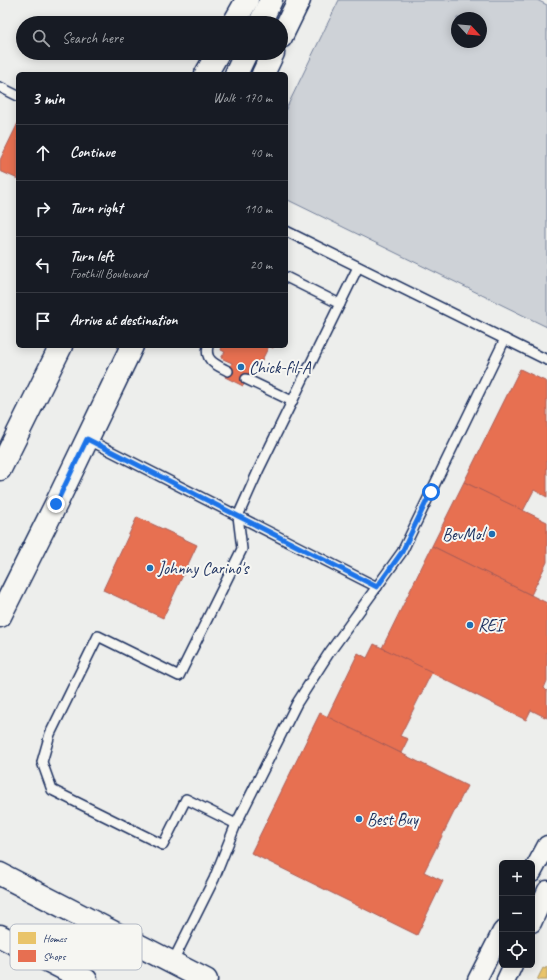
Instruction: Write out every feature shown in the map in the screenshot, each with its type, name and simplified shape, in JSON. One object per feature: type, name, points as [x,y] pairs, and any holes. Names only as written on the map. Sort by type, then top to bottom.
[{"type":"main road","points":[[238,16],[247,0]]},
{"type":"main road","points":[[264,16],[272,0]]},
{"type":"main road","points":[[288,23],[299,0]]},
{"type":"main road","points":[[207,72],[214,60]]},
{"type":"main road","points":[[237,72],[243,60]]},
{"type":"main road","points":[[264,72],[270,60]]},
{"type":"main road","points":[[0,469],[60,348]]},
{"type":"main road","points":[[0,616],[131,348]]},
{"type":"main road","points":[[0,874],[97,924]]},
{"type":"main road","points":[[0,936],[10,941]]},
{"type":"main road","points":[[142,947],[206,980]]},
{"type":"main road","points":[[66,970],[86,980]]},
{"type":"street","points":[[535,867],[547,845]]},
{"type":"street","points":[[535,916],[547,890]]},
{"type":"street","points":[[477,980],[501,932]]},
{"type":"street","points":[[506,980],[512,968]]},
{"type":"lane","points":[[0,87],[16,95]]},
{"type":"lane","points":[[288,232],[547,360]]},
{"type":"lane","points":[[236,824],[186,800],[163,845],[52,790],[42,762],[50,734],[98,636],[179,676],[242,549],[238,516],[259,469],[358,267]]},
{"type":"lane","points":[[288,278],[340,304]]},
{"type":"lane","points":[[172,963],[214,878],[236,824],[298,703],[328,653],[402,552],[505,339]]},
{"type":"lane","points":[[207,348],[208,358],[215,364],[228,371]]},
{"type":"lane","points":[[246,379],[292,401]]},
{"type":"lane","points":[[87,439],[377,587]]},
{"type":"shaded area","points":[[339,0],[537,0],[547,5],[547,327],[288,200],[288,105]]},
{"type":"building: Homes","points":[[547,966],[547,980],[537,980],[543,968],[545,969]]},
{"type":"building: Shops","points":[[16,127],[16,178],[0,171],[0,160]]},
{"type":"building: Shops","name":"Chick-fil-A","points":[[222,348],[268,348],[258,368],[253,366],[243,386],[225,377],[232,363],[221,358],[225,352],[221,350]]},
{"type":"building: Shops","points":[[520,369],[547,382],[547,497],[534,490],[523,511],[464,482]]},
{"type":"building: Shops","name":"BevMo!","points":[[464,482],[547,522],[547,562],[531,595],[432,546]]},
{"type":"building: Shops","name":"Johnny Carino's","points":[[137,517],[197,545],[163,618],[103,590]]},
{"type":"building: Shops","name":"REI","points":[[432,546],[547,603],[547,681],[544,688],[547,691],[547,718],[531,710],[526,720],[382,648]]},
{"type":"building: Shops","points":[[374,644],[432,672],[400,736],[408,739],[401,753],[327,717],[358,653],[367,658]]},
{"type":"building: Shops","name":"Best Buy","points":[[320,713],[467,786],[424,872],[443,881],[417,935],[251,853]]},
{"type":"place","name":"Chick-fil-A","points":[[241,367]]},
{"type":"place","name":"BevMo!","points":[[492,534]]},
{"type":"place","name":"Johnny Carino's","points":[[150,568]]},
{"type":"place","name":"REI","points":[[470,625]]},
{"type":"place","name":"Best Buy","points":[[359,819]]},
{"type":"route","points":[[56,504],[87,439],[377,587],[402,552],[431,492]]}]
